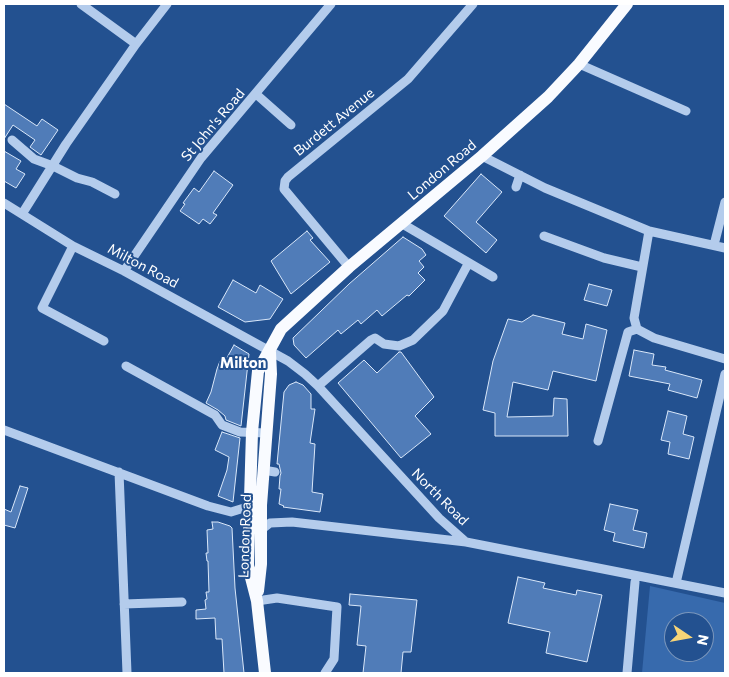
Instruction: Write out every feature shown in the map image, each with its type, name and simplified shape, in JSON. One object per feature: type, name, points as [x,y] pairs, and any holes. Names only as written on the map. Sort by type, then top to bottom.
[{"type":"main road","name":"London Road","points":[[265,673],[257,601],[248,566],[252,432],[258,371],[281,329],[349,267],[548,98],[579,64],[628,4]]},
{"type":"main road","name":"London Road","points":[[257,601],[261,564],[260,530],[269,471],[266,433],[271,374],[270,352]]},
{"type":"street","points":[[81,4],[136,44]]},
{"type":"street","points":[[22,214],[66,144],[136,44],[167,4]]},
{"type":"street","name":"St John's Road","points":[[124,271],[201,158],[331,4]]},
{"type":"street","name":"Burdett Avenue","points":[[349,267],[284,189],[285,182],[288,177],[408,78],[473,4]]},
{"type":"street","points":[[579,64],[686,111]]},
{"type":"street","points":[[256,94],[291,125]]},
{"type":"street","points":[[12,140],[34,159],[53,166],[70,176],[92,182],[115,194]]},
{"type":"street","points":[[482,156],[545,188],[649,231],[725,248]]},
{"type":"street","points":[[516,187],[520,175]]},
{"type":"street","points":[[714,245],[725,202]]},
{"type":"street","name":"Milton Road","points":[[4,203],[73,246],[124,271],[270,352]]},
{"type":"street","points":[[401,223],[492,277]]},
{"type":"street","points":[[637,329],[634,318],[649,231]]},
{"type":"street","points":[[544,236],[604,258],[642,267]]},
{"type":"street","points":[[73,246],[42,308],[104,341]]},
{"type":"street","points":[[318,386],[375,338],[384,344],[399,346],[413,340],[443,311],[468,264]]},
{"type":"street","points":[[598,441],[628,332],[637,329],[654,338],[725,359]]},
{"type":"street","name":"North Road","points":[[270,352],[288,361],[318,386],[438,518],[466,542],[725,593]]},
{"type":"street","points":[[126,366],[215,415],[222,425],[240,432],[266,433]]},
{"type":"street","points":[[676,583],[725,374]]},
{"type":"street","points":[[4,430],[208,506],[231,512],[244,508],[249,504]]},
{"type":"street","points":[[119,472],[127,673]]},
{"type":"street","points":[[260,530],[270,523],[292,522],[466,542]]},
{"type":"street","points":[[627,673],[635,582]]},
{"type":"street","points":[[257,601],[277,598],[337,608],[334,660],[325,673]]},
{"type":"street","points":[[124,604],[182,602]]},
{"type":"shaded area","points":[[650,586],[725,603],[725,673],[642,673]]},
{"type":"building","points":[[4,104],[37,126],[42,119],[58,130],[41,155],[30,147],[35,140],[13,125],[4,139]]},
{"type":"building","points":[[4,151],[21,161],[16,169],[25,174],[16,188],[4,181]]},
{"type":"building","points":[[214,171],[233,185],[213,213],[217,215],[210,224],[203,219],[199,224],[180,211],[185,204],[183,203],[194,188],[199,192]]},
{"type":"building","points":[[481,174],[502,192],[476,222],[497,240],[486,253],[444,216]]},
{"type":"building","points":[[307,231],[313,238],[310,240],[330,262],[291,294],[271,261]]},
{"type":"building","points":[[403,237],[422,249],[426,255],[419,261],[424,267],[418,273],[425,280],[409,296],[407,295],[382,316],[377,310],[361,324],[358,320],[341,334],[338,330],[306,358],[294,345],[293,338],[349,284]]},
{"type":"building","points":[[233,280],[256,293],[260,285],[283,299],[270,319],[245,322],[218,307]]},
{"type":"building","points":[[589,284],[612,290],[607,306],[584,300]]},
{"type":"building","points":[[533,315],[565,323],[562,334],[583,339],[586,324],[607,330],[596,381],[553,371],[548,390],[513,382],[507,417],[553,416],[554,398],[567,399],[568,436],[495,436],[495,413],[483,410],[493,361],[508,319],[522,322]]},
{"type":"building","points":[[234,345],[249,354],[241,426],[226,420],[225,416],[218,410],[206,403],[220,361],[224,363]]},
{"type":"building","points":[[634,350],[654,354],[652,365],[666,367],[665,370],[702,380],[697,398],[668,390],[670,384],[629,376]]},
{"type":"building","points":[[401,352],[434,397],[415,416],[431,434],[401,458],[338,383],[364,360],[377,373]]},
{"type":"building","points":[[296,382],[303,385],[311,394],[311,409],[315,409],[310,443],[315,444],[312,492],[323,494],[320,512],[283,507],[279,504],[281,473],[279,464],[277,464],[284,392],[289,385]]},
{"type":"building","points":[[668,411],[687,416],[683,434],[694,437],[689,459],[668,454],[670,442],[661,440]]},
{"type":"building","points":[[222,432],[240,438],[233,502],[218,496],[227,470],[229,457],[215,450]]},
{"type":"building","points":[[20,486],[28,488],[15,528],[4,525],[4,509],[11,512]]},
{"type":"building","points":[[610,504],[638,510],[633,530],[647,533],[644,548],[613,541],[615,533],[604,530]]},
{"type":"building","points":[[212,522],[218,522],[232,528],[235,588],[244,673],[224,673],[222,639],[216,639],[215,618],[196,619],[196,610],[206,609],[206,592],[209,592],[206,553],[208,553],[207,530],[213,529]]},
{"type":"building","points":[[518,577],[545,583],[543,588],[576,595],[577,590],[602,595],[587,662],[546,653],[550,632],[508,623]]},
{"type":"building","points":[[350,594],[417,600],[411,652],[403,652],[401,673],[363,673],[366,646],[357,645],[361,606],[349,605]]},
{"type":"district","name":"Milton","points":[[243,363]]}]
